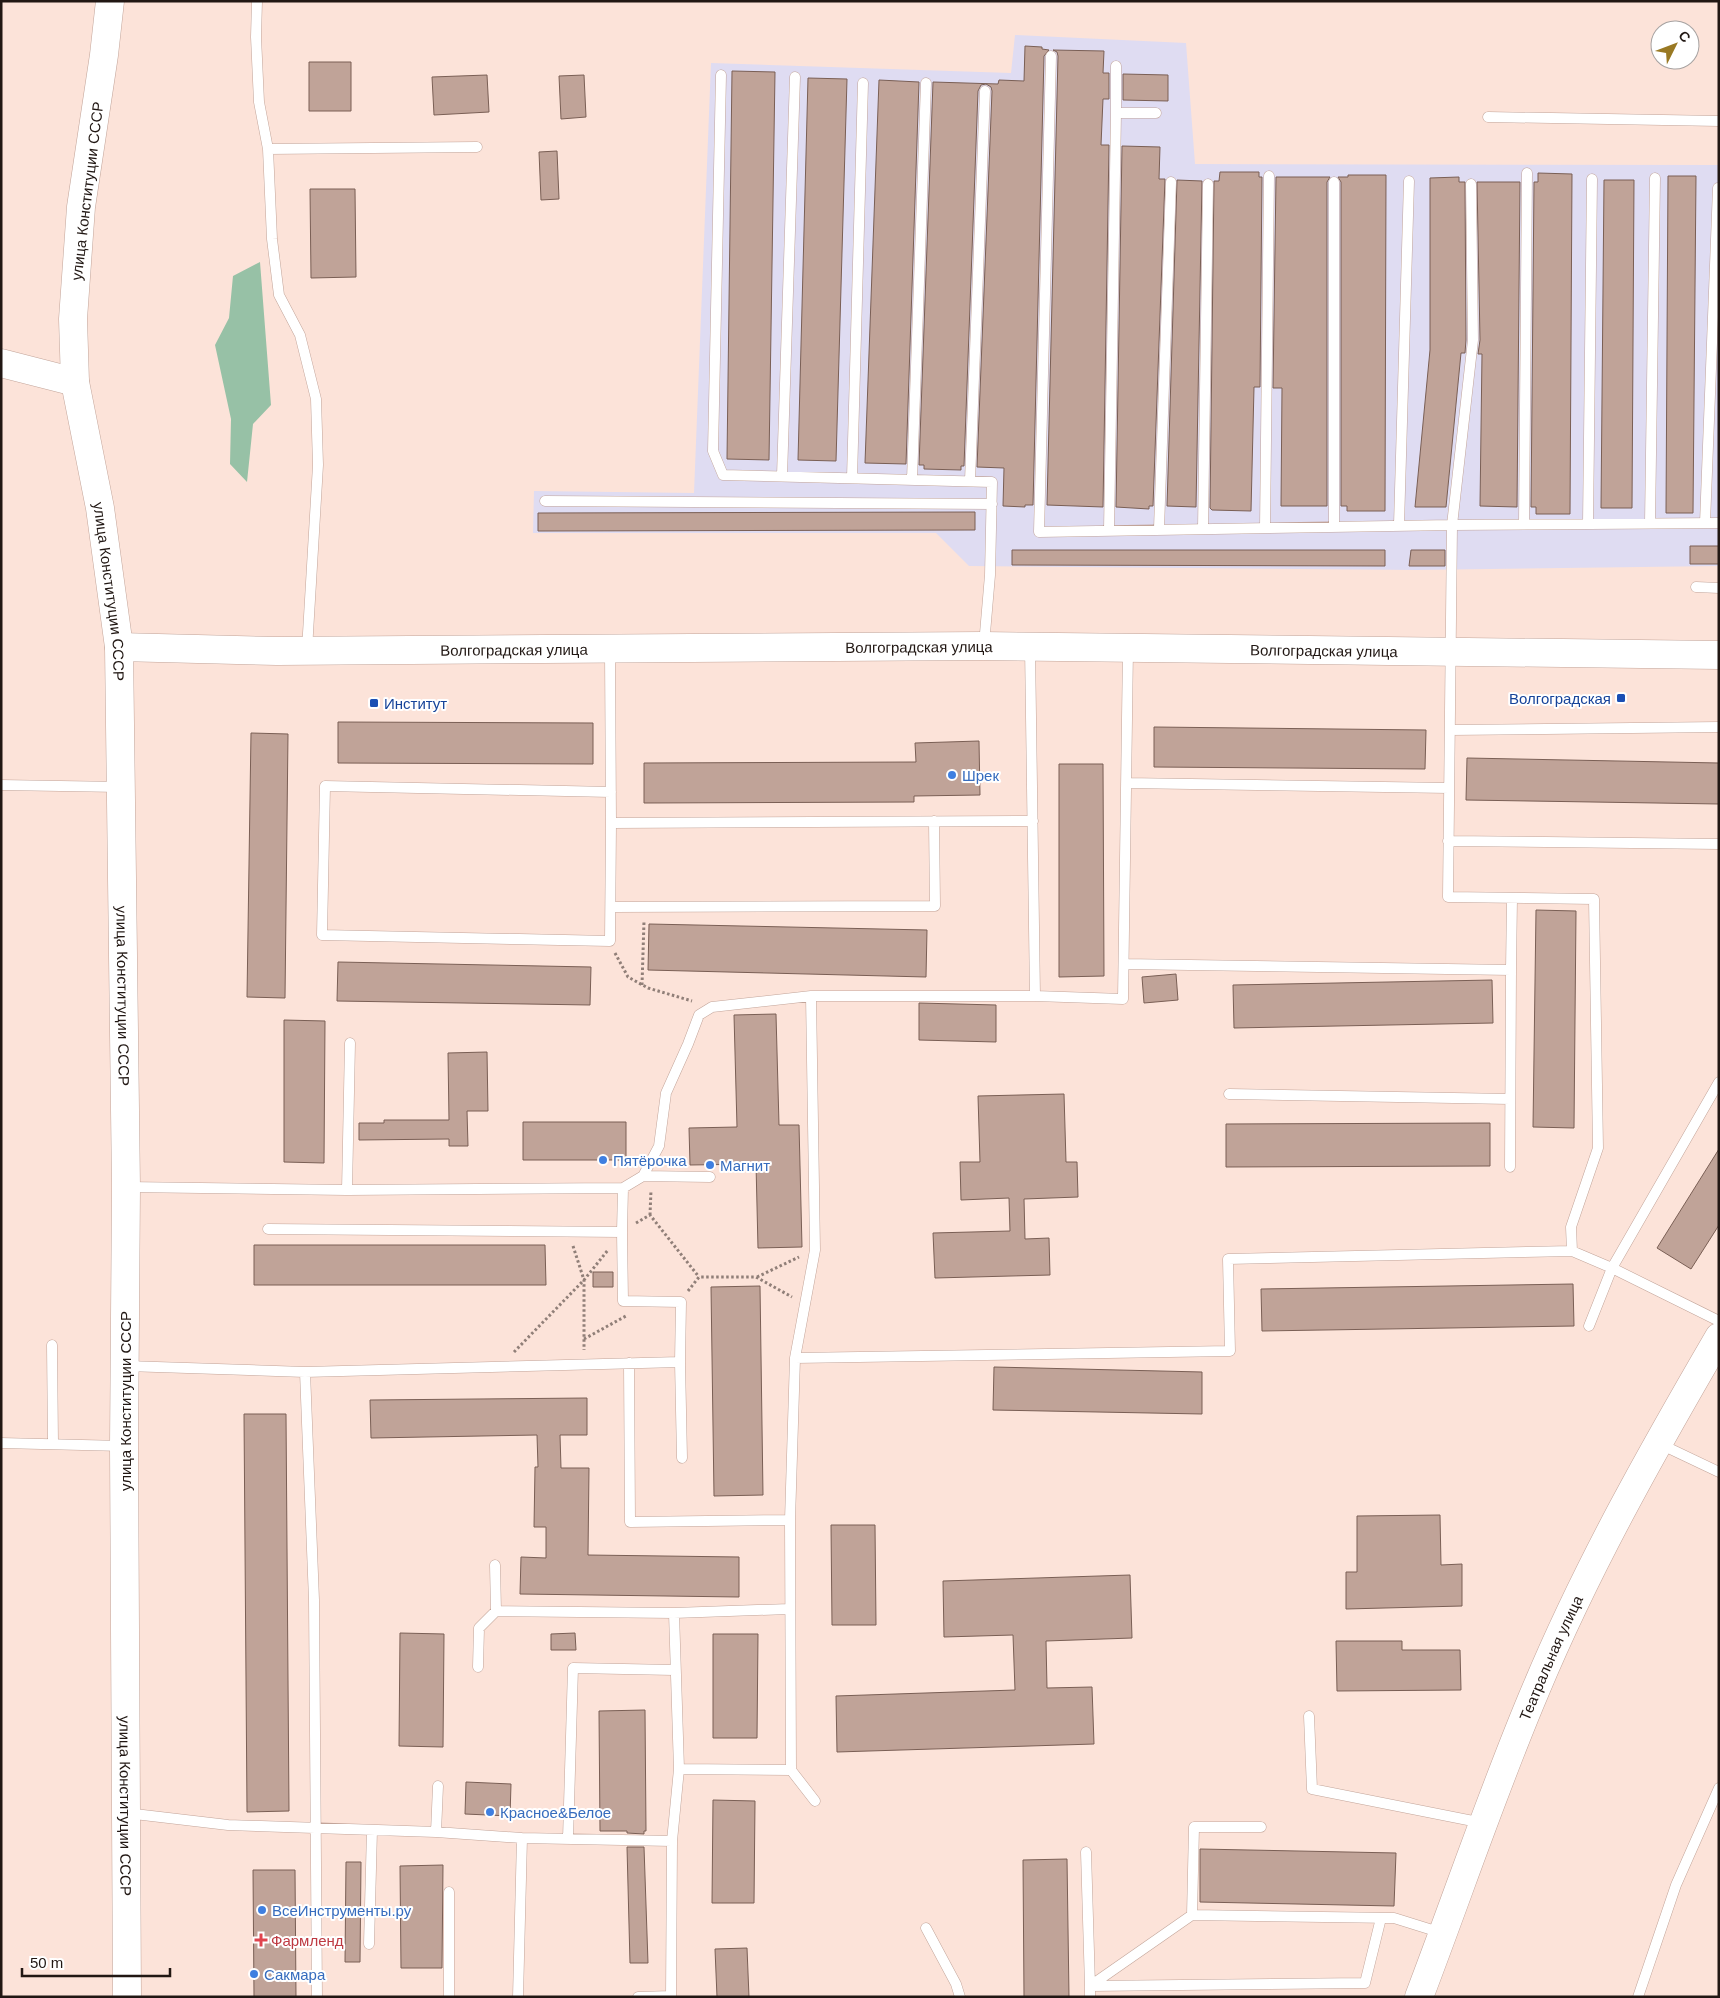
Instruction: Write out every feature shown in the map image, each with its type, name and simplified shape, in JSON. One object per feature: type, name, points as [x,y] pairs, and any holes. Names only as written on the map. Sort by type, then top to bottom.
[{"type":"main road","name":"улица Конституции СССР","points":[[110,1],[104,55],[80,216],[73,319],[75,382],[100,508],[119,647],[126,1187],[124,1446],[127,1997]]},
{"type":"main road","points":[[1,363],[75,382]]},
{"type":"main road","name":"Волгоградская улица","points":[[119,647],[307,651],[984,646],[1719,656]]},
{"type":"main road","name":"Театральная улица","points":[[1419,1997],[1536,1689],[1593,1564],[1657,1442],[1719,1337]]},
{"type":"lane","points":[[257,1],[256,37],[259,102],[268,149],[272,239],[279,295],[300,335],[316,399],[318,465],[307,651]]},
{"type":"lane","points":[[1051,56],[1039,532],[1452,524],[1719,523]]},
{"type":"lane","points":[[1108,530],[1116,66]]},
{"type":"lane","points":[[721,75],[713,451],[723,475],[992,482],[990,575],[984,646]]},
{"type":"lane","points":[[782,476],[795,77]]},
{"type":"lane","points":[[852,478],[863,83]]},
{"type":"lane","points":[[912,480],[926,83]]},
{"type":"lane","points":[[970,482],[984,91]]},
{"type":"lane","points":[[1116,113],[1156,113]]},
{"type":"lane","points":[[1488,117],[1719,121]]},
{"type":"lane","points":[[268,149],[477,147]]},
{"type":"lane","points":[[1524,524],[1527,174]]},
{"type":"lane","points":[[1265,528],[1269,176]]},
{"type":"lane","points":[[1650,523],[1655,178]]},
{"type":"lane","points":[[1588,524],[1592,179]]},
{"type":"lane","points":[[1399,525],[1409,180]]},
{"type":"lane","points":[[1159,530],[1171,182]]},
{"type":"lane","points":[[1334,182],[1334,526]]},
{"type":"lane","points":[[1204,529],[1208,184]]},
{"type":"lane","points":[[1471,184],[1473,340],[1452,524],[1448,897],[1594,899],[1598,1148],[1571,1227],[1572,1251]]},
{"type":"lane","points":[[1705,523],[1718,188]]},
{"type":"lane","points":[[545,501],[992,504]]},
{"type":"lane","points":[[1696,587],[1719,588]]},
{"type":"lane","points":[[1030,647],[1035,996]]},
{"type":"lane","points":[[648,1177],[659,1146],[666,1093],[699,1015],[712,1007],[811,996],[1035,996],[1123,999],[1128,648]]},
{"type":"lane","points":[[610,649],[611,792],[611,907],[610,941],[322,935],[325,786],[611,792]]},
{"type":"lane","points":[[1450,730],[1719,727]]},
{"type":"lane","points":[[1126,783],[1449,788]]},
{"type":"lane","points":[[1,786],[121,787]]},
{"type":"lane","points":[[611,907],[935,906],[934,821]]},
{"type":"lane","points":[[611,823],[1033,821]]},
{"type":"lane","points":[[1448,841],[1719,844]]},
{"type":"lane","points":[[1510,1167],[1512,898]]},
{"type":"lane","points":[[1124,964],[1511,970]]},
{"type":"lane","points":[[811,996],[815,1250],[795,1358],[789,1609],[791,1770],[815,1801]]},
{"type":"lane","points":[[347,1190],[350,1043]]},
{"type":"lane","points":[[1589,1326],[1612,1268],[1719,1082]]},
{"type":"lane","points":[[1229,1094],[1510,1099]]},
{"type":"lane","points":[[126,1187],[347,1190],[622,1188],[648,1177],[710,1177]]},
{"type":"lane","points":[[622,1188],[623,1301],[680,1302],[682,1458]]},
{"type":"lane","points":[[268,1229],[622,1232]]},
{"type":"lane","points":[[795,1358],[1230,1351],[1228,1259],[1572,1251],[1612,1268],[1719,1321]]},
{"type":"lane","points":[[52,1345],[53,1444]]},
{"type":"lane","points":[[125,1366],[305,1372],[680,1362]]},
{"type":"lane","points":[[629,1363],[630,1522],[790,1520]]},
{"type":"lane","points":[[305,1372],[314,1600],[316,1997]]},
{"type":"lane","points":[[1657,1442],[1719,1472]]},
{"type":"lane","points":[[1,1443],[124,1446]]},
{"type":"lane","points":[[495,1565],[496,1611]]},
{"type":"lane","points":[[478,1667],[479,1628],[496,1611],[674,1613],[789,1609]]},
{"type":"lane","points":[[638,1997],[671,1996],[672,1841],[679,1769],[674,1670],[674,1613]]},
{"type":"lane","points":[[568,1839],[573,1668],[674,1670]]},
{"type":"lane","points":[[1309,1716],[1312,1789],[1484,1823]]},
{"type":"lane","points":[[679,1769],[791,1770]]},
{"type":"lane","points":[[436,1832],[438,1786]]},
{"type":"lane","points":[[1638,1997],[1676,1885],[1719,1788]]},
{"type":"lane","points":[[126,1813],[228,1825],[436,1832],[522,1838],[672,1841]]},
{"type":"lane","points":[[1192,1915],[1194,1827],[1261,1827]]},
{"type":"lane","points":[[369,1944],[372,1830]]},
{"type":"lane","points":[[518,1997],[522,1838]]},
{"type":"lane","points":[[1086,1852],[1090,1991]]},
{"type":"lane","points":[[449,1892],[449,1997]]},
{"type":"lane","points":[[1090,1991],[1192,1915],[1394,1918],[1443,1933]]},
{"type":"lane","points":[[1090,1991],[1365,1984],[1381,1918]]},
{"type":"lane","points":[[926,1928],[956,1984],[960,1997]]},
{"type":"path","points":[[642,985],[644,907]]},
{"type":"path","points":[[610,941],[621,968],[628,977],[642,985],[712,1007]]},
{"type":"path","points":[[648,1177],[650,1215],[699,1277]]},
{"type":"path","points":[[500,1367],[584,1280],[622,1232],[650,1215]]},
{"type":"path","points":[[568,1232],[580,1262],[584,1280],[584,1364]]},
{"type":"path","points":[[699,1277],[756,1277],[815,1250]]},
{"type":"path","points":[[680,1302],[699,1277]]},
{"type":"path","points":[[756,1277],[805,1304]]},
{"type":"path","points":[[584,1339],[653,1302]]},
{"type":"shaded area","points":[[1015,35],[1186,43],[1195,164],[1719,165],[1719,566],[1417,570],[969,566],[936,533],[533,533],[534,491],[694,493],[711,63],[1011,73]]},
{"type":"green space","points":[[260,262],[271,405],[253,424],[247,482],[230,464],[231,419],[215,345],[229,318],[233,276]]},
{"type":"building","points":[[1025,46],[1042,47],[1042,49],[1049,50],[1044,56],[1033,505],[1025,505],[1025,507],[1003,506],[1004,468],[977,467],[992,91],[991,87],[986,84],[981,85],[978,91],[964,466],[961,466],[961,470],[924,469],[924,465],[919,465],[933,82],[998,84],[999,80],[1024,81]]},
{"type":"building","points":[[1053,50],[1104,51],[1103,73],[1109,73],[1109,99],[1103,99],[1101,145],[1109,145],[1103,507],[1047,505],[1058,56],[1057,52]]},
{"type":"building","points":[[309,62],[351,62],[351,111],[309,111]]},
{"type":"building","points":[[732,71],[775,72],[769,460],[727,459]]},
{"type":"building","points":[[1123,74],[1168,75],[1168,101],[1123,100]]},
{"type":"building","points":[[487,75],[489,112],[434,115],[432,77]]},
{"type":"building","points":[[584,75],[586,117],[561,119],[559,76]]},
{"type":"building","points":[[808,78],[847,79],[836,461],[798,460]]},
{"type":"building","points":[[879,80],[919,82],[906,464],[865,463]]},
{"type":"building","points":[[1122,146],[1160,147],[1159,179],[1165,179],[1153,506],[1149,506],[1149,509],[1116,507]]},
{"type":"building","points":[[557,151],[559,199],[541,200],[539,152]]},
{"type":"building","points":[[1220,172],[1259,172],[1259,177],[1262,177],[1260,387],[1254,387],[1251,511],[1212,510],[1210,508],[1214,181],[1219,181]]},
{"type":"building","points":[[1538,173],[1572,174],[1570,514],[1536,514],[1536,507],[1531,507],[1534,182],[1538,182]]},
{"type":"building","points":[[1348,175],[1386,175],[1385,511],[1347,511],[1347,506],[1341,506],[1341,182],[1338,177],[1348,177]]},
{"type":"building","points":[[1668,176],[1696,176],[1693,513],[1666,513]]},
{"type":"building","points":[[1276,177],[1330,177],[1327,182],[1327,506],[1281,506],[1282,388],[1273,388]]},
{"type":"building","points":[[1459,177],[1459,182],[1465,182],[1466,340],[1465,353],[1461,353],[1446,507],[1415,507],[1430,350],[1430,178]]},
{"type":"building","points":[[1177,180],[1202,181],[1196,507],[1167,506]]},
{"type":"building","points":[[1604,180],[1634,180],[1632,508],[1601,508]]},
{"type":"building","points":[[1477,182],[1520,182],[1517,507],[1480,506],[1482,354],[1478,354],[1480,340]]},
{"type":"building","points":[[310,189],[355,189],[356,277],[311,278]]},
{"type":"building","points":[[975,512],[975,530],[538,531],[538,513]]},
{"type":"building","points":[[1690,546],[1719,546],[1719,564],[1690,564]]},
{"type":"building","points":[[1012,550],[1385,550],[1385,566],[1012,565]]},
{"type":"building","points":[[1411,550],[1445,550],[1445,566],[1409,566]]},
{"type":"building","points":[[338,722],[593,723],[593,764],[338,763]]},
{"type":"building","points":[[1154,727],[1426,730],[1425,769],[1154,767]]},
{"type":"building","points":[[251,733],[288,734],[285,998],[247,997]]},
{"type":"building","points":[[979,741],[980,795],[914,796],[914,802],[644,803],[644,763],[916,762],[915,743]]},
{"type":"building","points":[[1467,758],[1719,763],[1719,804],[1466,800]]},
{"type":"building","points":[[1059,764],[1103,764],[1104,976],[1059,977]]},
{"type":"building","points":[[1536,910],[1576,911],[1574,1128],[1533,1127]]},
{"type":"building","points":[[649,924],[927,930],[926,977],[648,970]]},
{"type":"building","points":[[338,962],[591,967],[590,1005],[337,1001]]},
{"type":"building","points":[[1176,974],[1178,1000],[1144,1003],[1142,977]]},
{"type":"building","points":[[1492,980],[1493,1023],[1234,1028],[1233,985]]},
{"type":"building","points":[[919,1003],[996,1005],[996,1042],[919,1040]]},
{"type":"building","points":[[776,1014],[779,1125],[799,1125],[802,1247],[758,1248],[756,1164],[690,1165],[689,1128],[737,1127],[734,1015]]},
{"type":"building","points":[[284,1020],[325,1021],[324,1163],[284,1162]]},
{"type":"building","points":[[487,1052],[488,1111],[467,1111],[468,1146],[449,1146],[449,1139],[359,1140],[359,1123],[384,1123],[384,1120],[449,1120],[448,1053]]},
{"type":"building","points":[[1064,1094],[1066,1162],[1077,1162],[1078,1197],[1024,1199],[1025,1239],[1049,1238],[1050,1275],[935,1278],[933,1233],[1010,1231],[1009,1198],[961,1200],[960,1162],[980,1162],[978,1096]]},
{"type":"building","points":[[523,1122],[626,1122],[626,1160],[523,1160]]},
{"type":"building","points":[[1490,1123],[1490,1166],[1226,1167],[1226,1124]]},
{"type":"building","points":[[1719,1149],[1719,1225],[1691,1269],[1657,1248]]},
{"type":"building","points":[[254,1245],[545,1245],[546,1285],[254,1285]]},
{"type":"building","points":[[593,1272],[613,1272],[613,1287],[593,1287]]},
{"type":"building","points":[[1573,1284],[1574,1326],[1262,1331],[1261,1289]]},
{"type":"building","points":[[760,1286],[763,1495],[714,1496],[711,1287]]},
{"type":"building","points":[[994,1367],[1202,1372],[1202,1414],[993,1410]]},
{"type":"building","points":[[587,1398],[587,1435],[560,1435],[561,1468],[589,1468],[588,1555],[739,1557],[739,1597],[520,1594],[521,1557],[546,1558],[546,1527],[534,1527],[535,1467],[538,1467],[537,1435],[371,1438],[370,1400]]},
{"type":"building","points":[[244,1414],[286,1414],[289,1811],[247,1812]]},
{"type":"building","points":[[1440,1515],[1441,1565],[1462,1564],[1462,1606],[1346,1609],[1346,1572],[1357,1572],[1357,1516]]},
{"type":"building","points":[[831,1525],[875,1525],[876,1625],[832,1625]]},
{"type":"building","points":[[1130,1575],[1132,1638],[1046,1641],[1047,1688],[1092,1687],[1094,1744],[837,1752],[836,1696],[1015,1690],[1013,1635],[944,1637],[943,1581]]},
{"type":"building","points":[[400,1633],[444,1634],[443,1747],[399,1746]]},
{"type":"building","points":[[575,1633],[576,1650],[551,1650],[551,1634]]},
{"type":"building","points":[[713,1634],[758,1634],[757,1738],[713,1738]]},
{"type":"building","points":[[1336,1641],[1402,1641],[1402,1650],[1460,1650],[1461,1690],[1337,1691]]},
{"type":"building","points":[[645,1710],[646,1831],[644,1831],[644,1834],[627,1833],[627,1831],[600,1831],[599,1711]]},
{"type":"building","points":[[466,1782],[511,1784],[510,1816],[465,1814]]},
{"type":"building","points":[[713,1800],[755,1801],[754,1903],[712,1903]]},
{"type":"building","points":[[627,1847],[644,1847],[648,1963],[630,1963]]},
{"type":"building","points":[[1200,1849],[1396,1853],[1394,1906],[1200,1902]]},
{"type":"building","points":[[1067,1859],[1069,1997],[1024,1997],[1023,1860]]},
{"type":"building","points":[[346,1862],[361,1862],[360,1962],[345,1962]]},
{"type":"building","points":[[443,1865],[442,1968],[401,1968],[400,1866]]},
{"type":"building","points":[[253,1870],[295,1870],[296,1997],[254,1997]]},
{"type":"building","points":[[747,1948],[749,1997],[717,1997],[715,1949]]},
{"type":"place","name":"Волгоградская","points":[[1621,698]]},
{"type":"place","name":"Институт","points":[[374,703]]},
{"type":"place","name":"Шрек","points":[[952,775]]},
{"type":"place","name":"Пятёрочка","points":[[603,1160]]},
{"type":"place","name":"Магнит","points":[[710,1165]]},
{"type":"place","name":"Красное&Белое","points":[[490,1812]]},
{"type":"place","name":"ВсеИнструменты.ру","points":[[262,1910]]},
{"type":"place","name":"Фармленд","points":[[261,1940]]},
{"type":"place","name":"Сакмара","points":[[254,1974]]}]
